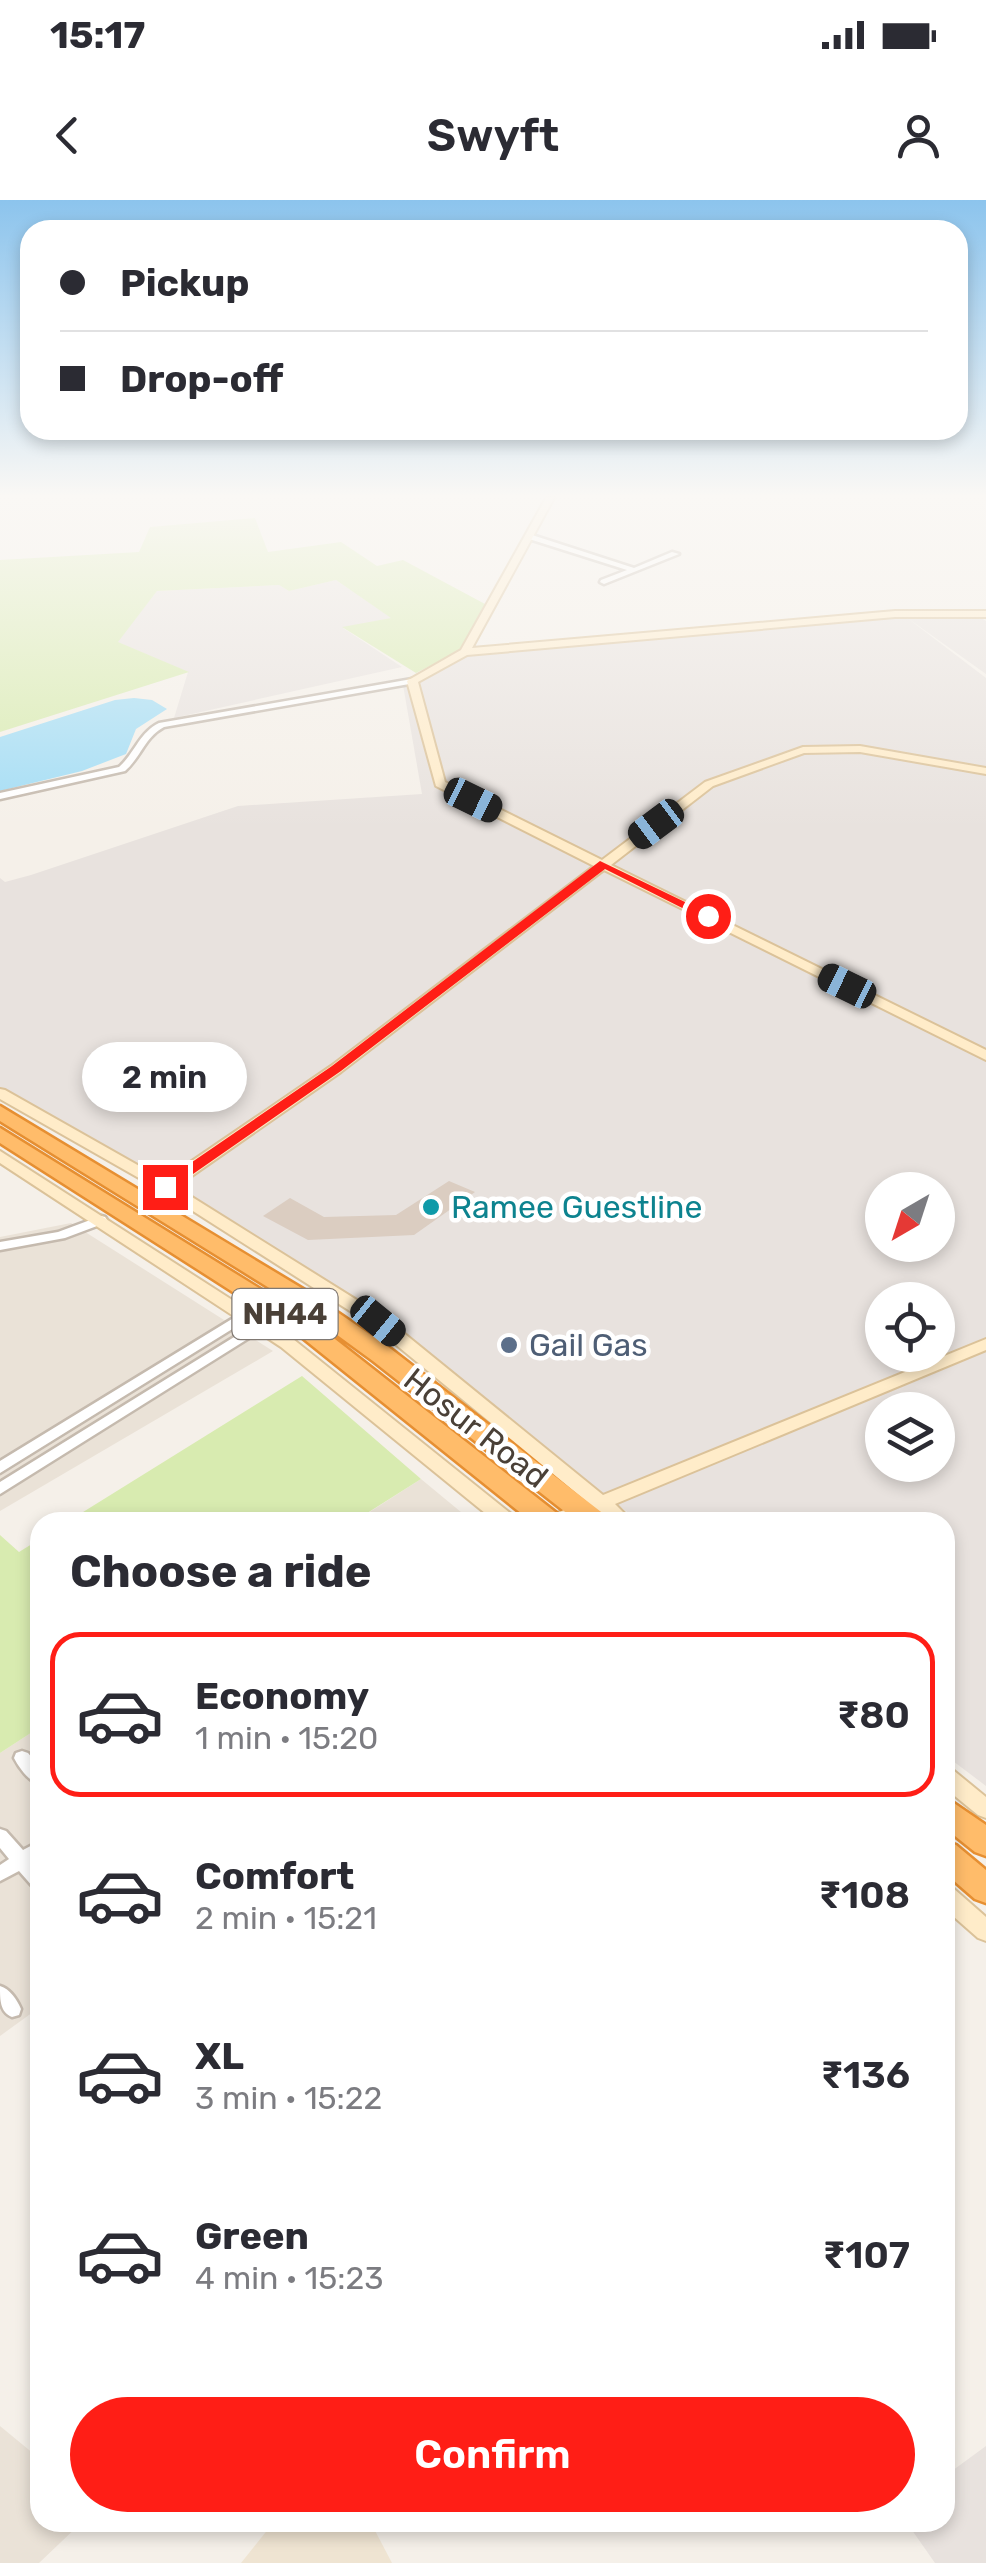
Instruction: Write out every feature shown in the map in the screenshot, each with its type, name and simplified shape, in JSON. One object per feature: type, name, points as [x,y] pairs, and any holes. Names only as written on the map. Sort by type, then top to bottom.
[{"type":"highway","name":"Hosur Road","points":[[0,1112],[300,1297],[591,1512]]},
{"type":"highway","name":"Hosur Road","points":[[0,1134],[304,1326],[539,1512]]},
{"type":"highway","points":[[955,1818],[986,1843]]},
{"type":"highway","points":[[955,1863],[986,1889]]},
{"type":"street","points":[[465,652],[489,608]]},
{"type":"street","points":[[0,796],[122,769],[130,764],[146,734],[162,725],[412,681],[465,652],[895,614],[986,614]]},
{"type":"street","points":[[412,681],[440,784],[986,1056]]},
{"type":"street","points":[[165,1187],[336,1068],[708,784],[803,750],[860,749],[986,771]]},
{"type":"street","points":[[0,1093],[165,1187],[378,1321],[591,1512],[986,1344]]},
{"type":"street","points":[[0,1156],[253,1320],[495,1512]]},
{"type":"street","points":[[0,1246],[62,1235],[101,1220]]},
{"type":"street","points":[[0,1468],[253,1320]]},
{"type":"street","points":[[0,1489],[253,1320]]},
{"type":"street","points":[[22,1758],[30,1767]]},
{"type":"street","points":[[955,1784],[986,1808]]},
{"type":"street","points":[[0,1836],[30,1872]]},
{"type":"street","points":[[0,1874],[30,1854]]},
{"type":"street","points":[[955,1904],[986,1931]]},
{"type":"shaded area","points":[[143,608],[378,608],[392,618],[343,628],[402,667],[174,718],[188,672],[117,642]]},
{"type":"shaded area","points":[[896,610],[905,617],[975,614],[986,621],[986,674],[906,617],[986,678],[986,1786],[955,1763],[955,1512],[627,1512],[380,1319],[0,1089],[0,878],[5,882],[31,875],[238,806],[422,794],[403,685],[469,652]]},
{"type":"shaded area","points":[[71,1223],[273,1351],[0,1511],[0,1237]]},
{"type":"shaded area","points":[[421,1479],[461,1512],[370,1512]]},
{"type":"shaded area","points":[[30,1734],[30,2014],[0,2036],[0,1753]]},
{"type":"shaded area","points":[[0,2426],[30,2451],[30,2532],[72,2532],[39,2563],[0,2563]]},
{"type":"shaded area","points":[[986,2446],[986,2563],[935,2563],[913,2532],[955,2532],[955,2469]]},
{"type":"shaded area","points":[[266,2532],[376,2532],[392,2563],[241,2563]]},
{"type":"green space","points":[[0,608],[144,608],[118,642],[189,672],[0,732]]},
{"type":"green space","points":[[377,608],[483,608],[459,651],[416,673],[342,627],[391,618]]},
{"type":"green space","points":[[302,1376],[421,1479],[369,1512],[83,1512]]},
{"type":"green space","points":[[0,1535],[19,1552],[30,1545],[30,1734],[0,1753]]},
{"type":"water","points":[[115,700],[152,700],[167,709],[136,729],[126,754],[82,771],[0,791],[0,737]]},
{"type":"building","name":"Ramee Guestline","points":[[449,1181],[475,1192],[414,1235],[308,1240],[263,1216],[290,1198],[324,1217],[396,1215]]},
{"type":"place","name":"Ramee Guestline","points":[[431,1207]]},
{"type":"place","name":"Gail Gas","points":[[509,1345]]},
{"type":"route","points":[[165,1187],[336,1068],[604,864],[708,916]]}]
